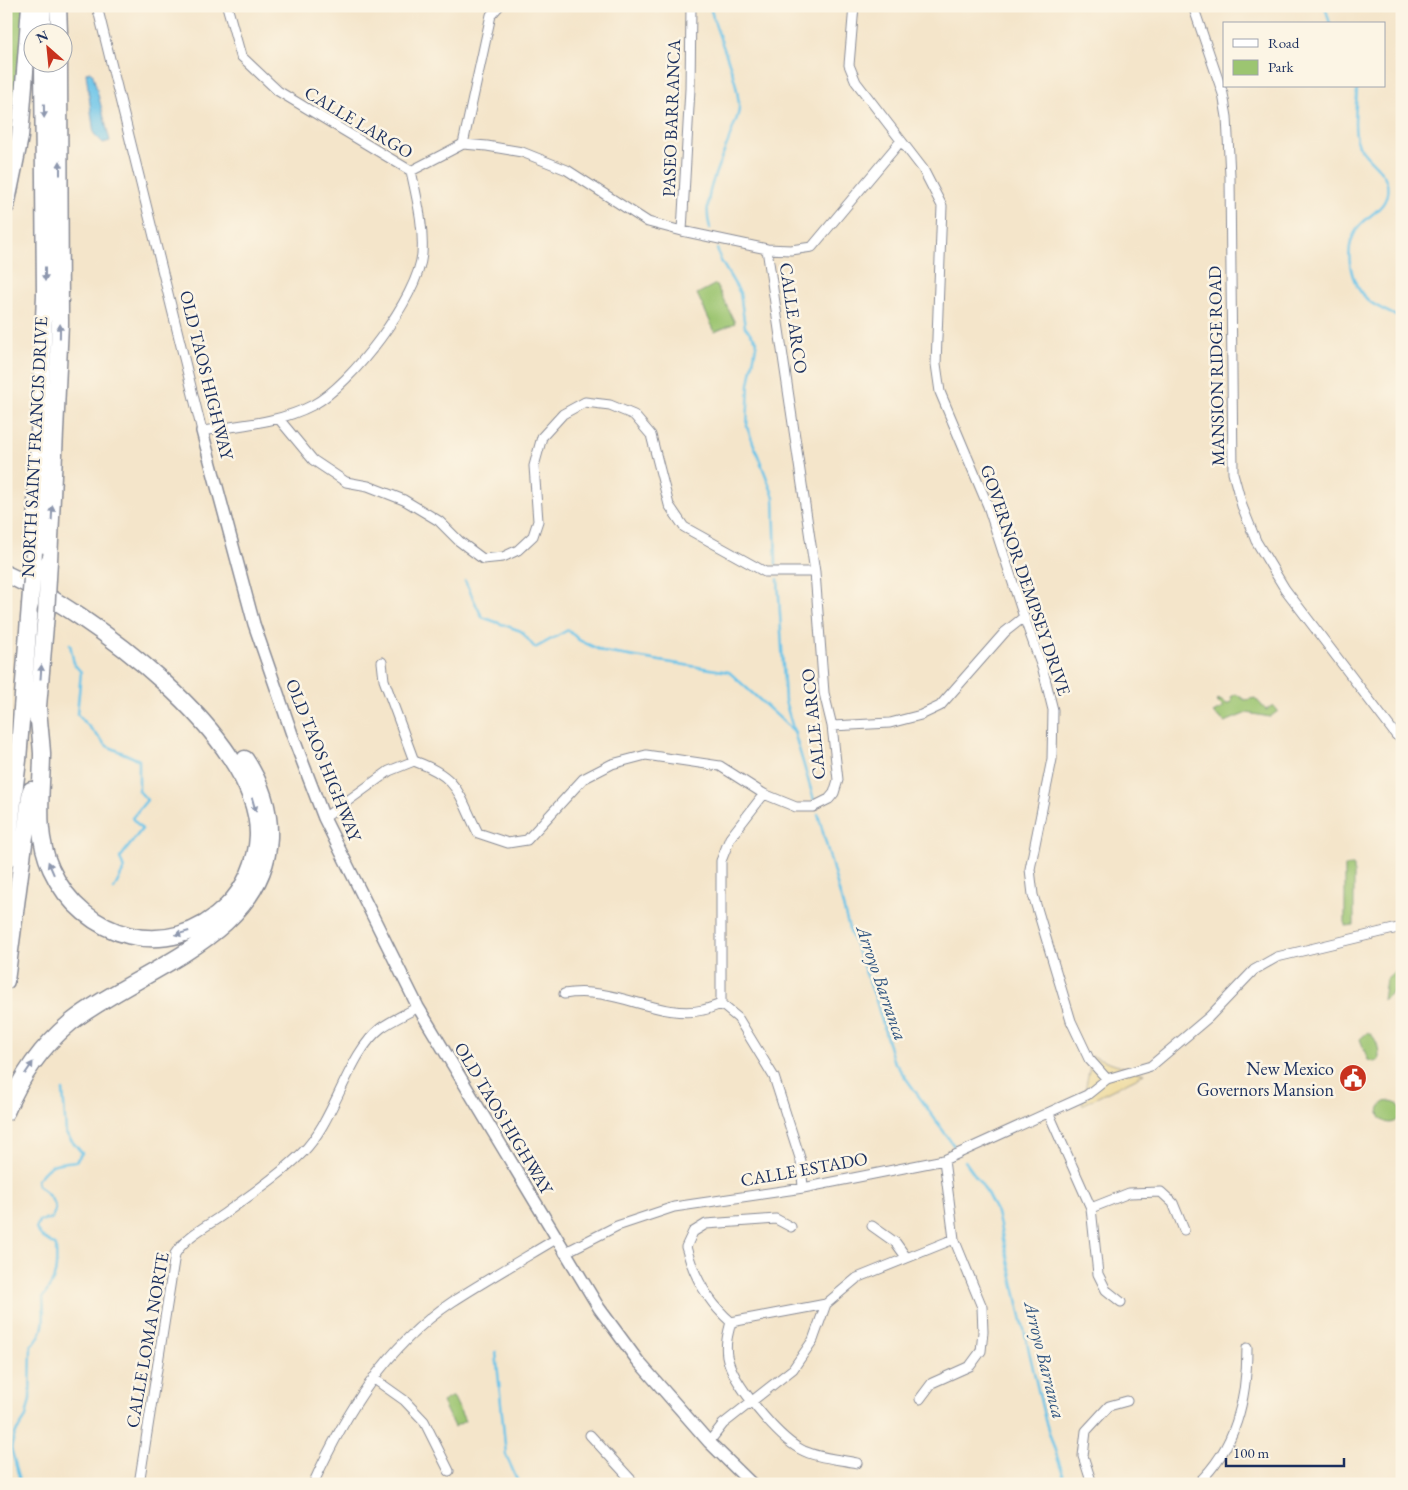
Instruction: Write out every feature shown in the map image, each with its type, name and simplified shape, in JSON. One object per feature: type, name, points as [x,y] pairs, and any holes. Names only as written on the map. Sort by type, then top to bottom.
[{"type":"highway","points":[[6,206],[20,137],[30,6]]},
{"type":"highway","points":[[42,6],[42,22]]},
{"type":"highway","points":[[58,6],[58,22]]},
{"type":"highway","name":"NORTH SAINT FRANCIS DRIVE","points":[[6,860],[17,770],[34,552],[45,295],[43,72]]},
{"type":"highway","name":"NORTH SAINT FRANCIS DRIVE","points":[[6,981],[27,821],[46,614],[60,324],[59,72]]},
{"type":"highway","points":[[6,562],[60,592],[108,624],[152,660],[196,701],[228,735],[251,768],[263,793],[268,812],[269,829],[267,853],[260,876],[242,907],[214,933],[107,998],[68,1025],[36,1057],[6,1112]]},
{"type":"highway","points":[[6,574],[60,603],[96,627],[144,666],[205,725],[234,762],[252,799],[258,837],[251,869],[244,884],[235,898],[211,921],[184,933],[153,938],[137,937],[121,934],[95,922],[70,900],[50,867],[43,841],[40,808],[42,754],[38,707]]},
{"type":"street","name":"OLD TAOS HIGHWAY","points":[[97,6],[202,431],[254,624],[293,737],[324,818],[418,1008],[564,1253],[599,1308],[638,1361],[709,1442],[752,1484]]},
{"type":"street","name":"CALLE LARGO","points":[[202,431],[280,419],[313,405],[342,384],[366,356],[407,297],[416,278],[422,255],[421,219],[411,171],[278,91],[241,56],[227,6]]},
{"type":"street","points":[[463,144],[491,15],[499,6]]},
{"type":"street","name":"PASEO BARRANCA","points":[[682,232],[690,89],[691,6]]},
{"type":"street","name":"GOVERNOR DEMPSEY DRIVE","points":[[854,6],[849,65],[856,82],[900,142],[923,169],[942,206],[936,364],[940,392],[988,506],[1043,670],[1053,710],[1052,759],[1030,869],[1033,895],[1071,1021],[1089,1059],[1107,1079]]},
{"type":"street","name":"MANSION RIDGE ROAD","points":[[1193,6],[1223,94],[1227,117],[1230,176],[1233,473],[1240,498],[1256,541],[1285,589],[1396,735],[1402,740]]},
{"type":"street","points":[[411,171],[463,144],[522,152],[567,170],[648,222],[682,232],[767,249],[791,250],[812,247],[900,142]]},
{"type":"street","name":"CALLE ARCO","points":[[414,761],[437,769],[453,782],[478,833],[508,843],[527,840],[583,779],[612,764],[646,755],[720,766],[764,794],[796,807],[814,807],[829,800],[838,780],[832,726],[824,693],[815,572],[767,249]]},
{"type":"street","points":[[280,419],[314,460],[346,482],[368,486],[404,500],[439,521],[459,541],[483,559],[504,557],[518,550],[533,536],[538,520],[534,466],[542,437],[563,414],[585,402],[610,405],[634,415],[651,435],[669,505],[684,527],[765,572],[815,572]]},
{"type":"street","points":[[832,726],[890,723],[940,706],[1004,632],[1024,618]]},
{"type":"street","points":[[324,818],[389,771],[414,761],[384,680],[382,662]]},
{"type":"street","points":[[721,1004],[721,861],[730,838],[764,794]]},
{"type":"street","points":[[1107,1079],[1151,1066],[1209,1017],[1254,970],[1277,957],[1402,927]]},
{"type":"street","points":[[564,994],[582,991],[606,993],[673,1011],[702,1011],[721,1004]]},
{"type":"street","points":[[721,1004],[738,1018],[774,1077],[801,1161],[803,1188]]},
{"type":"street","name":"CALLE LOMA NORTE","points":[[139,1484],[175,1254],[182,1243],[192,1234],[246,1198],[302,1153],[317,1136],[364,1047],[380,1028],[418,1008]]},
{"type":"street","name":"CALLE ESTADO","points":[[564,1253],[617,1226],[674,1207],[803,1188],[944,1160],[1049,1114],[1087,1095],[1107,1079]]},
{"type":"street","points":[[1049,1114],[1091,1208],[1098,1274],[1106,1290],[1120,1302]]},
{"type":"street","points":[[920,1399],[932,1383],[970,1366],[981,1351],[983,1332],[982,1307],[954,1239],[944,1160]]},
{"type":"street","points":[[1091,1208],[1128,1193],[1161,1192],[1173,1203],[1184,1230]]},
{"type":"street","points":[[731,1322],[717,1310],[705,1293],[690,1264],[686,1247],[694,1232],[706,1224],[760,1219],[776,1219],[790,1227]]},
{"type":"street","points":[[872,1226],[896,1243],[906,1257]]},
{"type":"street","points":[[312,1484],[346,1416],[373,1378],[410,1337],[450,1303],[556,1239]]},
{"type":"street","points":[[731,1322],[826,1304],[857,1278],[954,1239]]},
{"type":"street","points":[[709,1442],[723,1424],[793,1369],[813,1340],[826,1304]]},
{"type":"street","points":[[731,1322],[727,1336],[727,1358],[751,1401],[782,1436],[801,1450],[857,1463]]},
{"type":"street","points":[[1197,1484],[1211,1471],[1220,1458],[1240,1417],[1247,1381],[1247,1348]]},
{"type":"street","points":[[373,1378],[404,1400],[424,1422],[449,1472]]},
{"type":"street","points":[[1092,1484],[1083,1456],[1086,1431],[1109,1406],[1126,1401]]},
{"type":"street","points":[[590,1435],[635,1484]]},
{"type":"green space","points":[[6,6],[24,6],[21,73],[6,181]]},
{"type":"green space","points":[[716,284],[735,323],[715,332],[697,294]]},
{"type":"green space","points":[[1236,694],[1245,700],[1255,698],[1266,710],[1273,705],[1278,711],[1270,717],[1247,713],[1225,722],[1213,713],[1224,707],[1217,702],[1218,699],[1227,704],[1232,702],[1231,697]]},
{"type":"green space","points":[[1345,866],[1354,866],[1354,925],[1345,926]]},
{"type":"green space","points":[[1397,969],[1402,969],[1402,984],[1383,1000],[1386,979]]},
{"type":"green space","points":[[1368,1032],[1376,1041],[1378,1048],[1379,1060],[1374,1062],[1368,1060],[1360,1039]]},
{"type":"green space","points":[[1390,1101],[1398,1104],[1401,1112],[1398,1120],[1390,1123],[1382,1120],[1379,1112],[1382,1104]]},
{"type":"green space","points":[[453,1396],[465,1421],[454,1427],[442,1402]]},
{"type":"green space","points":[[6,1421],[12,1423],[6,1477]]},
{"type":"sand","points":[[1092,1056],[1144,1074],[1082,1105]]},
{"type":"water","points":[[90,71],[93,75],[110,141],[103,143],[94,134],[86,73]]},
{"type":"waterway","name":"Arroyo Barranca","points":[[710,228],[708,215],[710,190],[739,109],[735,82],[714,22],[712,6]]},
{"type":"waterway","points":[[1325,6],[1329,22]]},
{"type":"waterway","points":[[1357,88],[1356,137],[1364,153],[1385,178],[1387,191],[1383,204],[1363,222],[1353,236],[1350,246],[1350,266],[1362,294],[1369,301],[1402,320]]},
{"type":"waterway","name":"Arroyo Barranca","points":[[717,249],[721,261],[740,293],[745,327],[757,341],[749,384],[747,427],[774,497],[776,564]]},
{"type":"waterway","name":"Arroyo Barranca","points":[[778,579],[785,701],[814,800]]},
{"type":"waterway","points":[[465,581],[482,617],[521,631],[535,648],[568,630],[579,640],[604,652],[729,672],[795,732]]},
{"type":"waterway","points":[[70,644],[74,664],[81,672],[77,714],[107,746],[139,760],[139,791],[147,800],[132,818],[142,829],[120,858],[124,869],[114,889]]},
{"type":"waterway","name":"Arroyo Barranca","points":[[818,814],[850,932],[875,997],[893,1060],[954,1146]]},
{"type":"waterway","points":[[21,1484],[11,1448],[15,1434],[26,1417],[30,1399],[31,1346],[40,1335],[42,1329],[44,1318],[43,1297],[54,1279],[56,1261],[56,1246],[42,1237],[36,1229],[39,1221],[51,1219],[55,1208],[52,1200],[38,1185],[37,1180],[50,1166],[76,1161],[82,1153],[66,1134],[63,1090]]},
{"type":"waterway","name":"Arroyo Barranca","points":[[965,1161],[984,1188],[997,1213],[1045,1420],[1066,1484]]},
{"type":"waterway","points":[[496,1352],[506,1455],[519,1484]]},
{"type":"place","name":"New Mexico Governors Mansion","points":[[1353,1078]]}]
